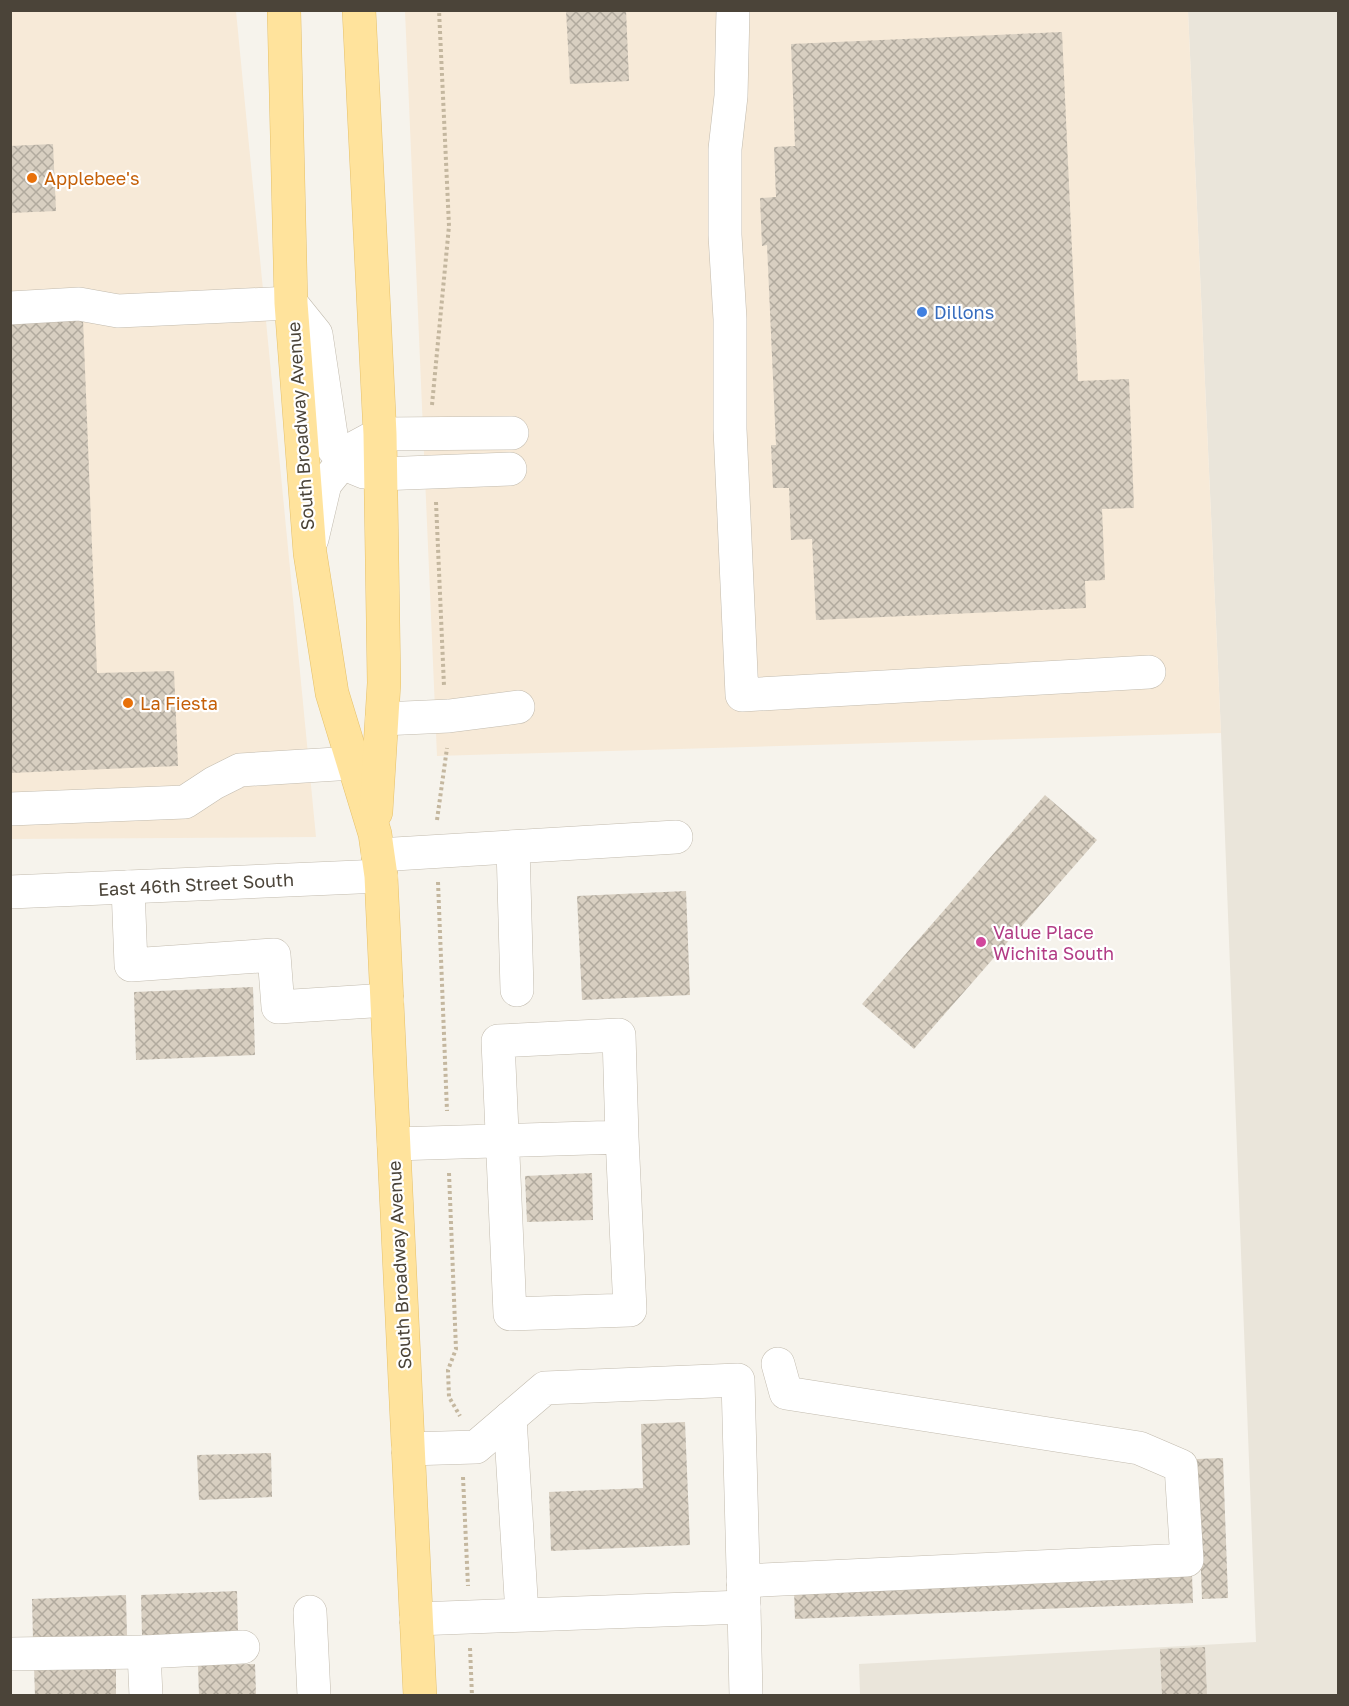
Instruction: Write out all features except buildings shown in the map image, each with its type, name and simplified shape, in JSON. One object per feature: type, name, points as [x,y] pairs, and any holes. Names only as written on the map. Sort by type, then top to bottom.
[{"type":"main road","name":"South Broadway Avenue","points":[[284,10],[291,303],[309,553],[332,693],[378,855]]},
{"type":"main road","name":"South Broadway Avenue","points":[[359,10],[381,474],[384,683],[378,855],[420,1695]]},
{"type":"street","points":[[733,10],[731,96],[725,149],[725,224],[730,319],[730,429],[742,695],[1149,672]]},
{"type":"street","points":[[10,308],[78,304],[118,311],[291,303],[316,334],[333,448],[347,465],[364,472],[381,474],[510,469]]},
{"type":"street","points":[[309,553],[325,484],[354,448],[380,434],[512,433]]},
{"type":"street","points":[[382,719],[449,716],[518,707]]},
{"type":"street","points":[[10,809],[184,802],[240,770],[353,763]]},
{"type":"street","name":"East 46th Street South","points":[[10,892],[128,887],[378,855],[676,837]]},
{"type":"street","points":[[513,847],[517,990]]},
{"type":"street","points":[[128,887],[131,965],[274,955],[278,1007],[387,999]]},
{"type":"street","points":[[619,1035],[622,1137],[630,1310],[510,1314],[498,1041],[619,1035]]},
{"type":"street","points":[[394,1144],[622,1137]]},
{"type":"street","points":[[416,1619],[522,1614],[743,1594],[1187,1560],[1181,1466],[1139,1448],[786,1393],[778,1364]]},
{"type":"street","points":[[408,1449],[476,1447],[545,1388],[738,1380],[746,1695]]},
{"type":"street","points":[[510,1418],[522,1614]]},
{"type":"street","points":[[310,1612],[314,1695]]},
{"type":"street","points":[[10,1654],[144,1652],[243,1647]]},
{"type":"street","points":[[144,1652],[146,1695]]},
{"type":"shaded area","points":[[10,11],[236,11],[316,837],[11,839]]},
{"type":"shaded area","points":[[405,11],[1188,11],[1221,733],[437,756]]},
{"type":"shaded area","points":[[1188,11],[1338,11],[1338,1695],[860,1695],[859,1664],[1256,1642],[1221,733]]},
{"type":"place","name":"Applebee's","points":[[32,178]]},
{"type":"place","name":"Dillons","points":[[922,312]]},
{"type":"place","name":"La Fiesta","points":[[128,703]]},
{"type":"place","name":"Value Place Wichita South","points":[[981,942]]}]
